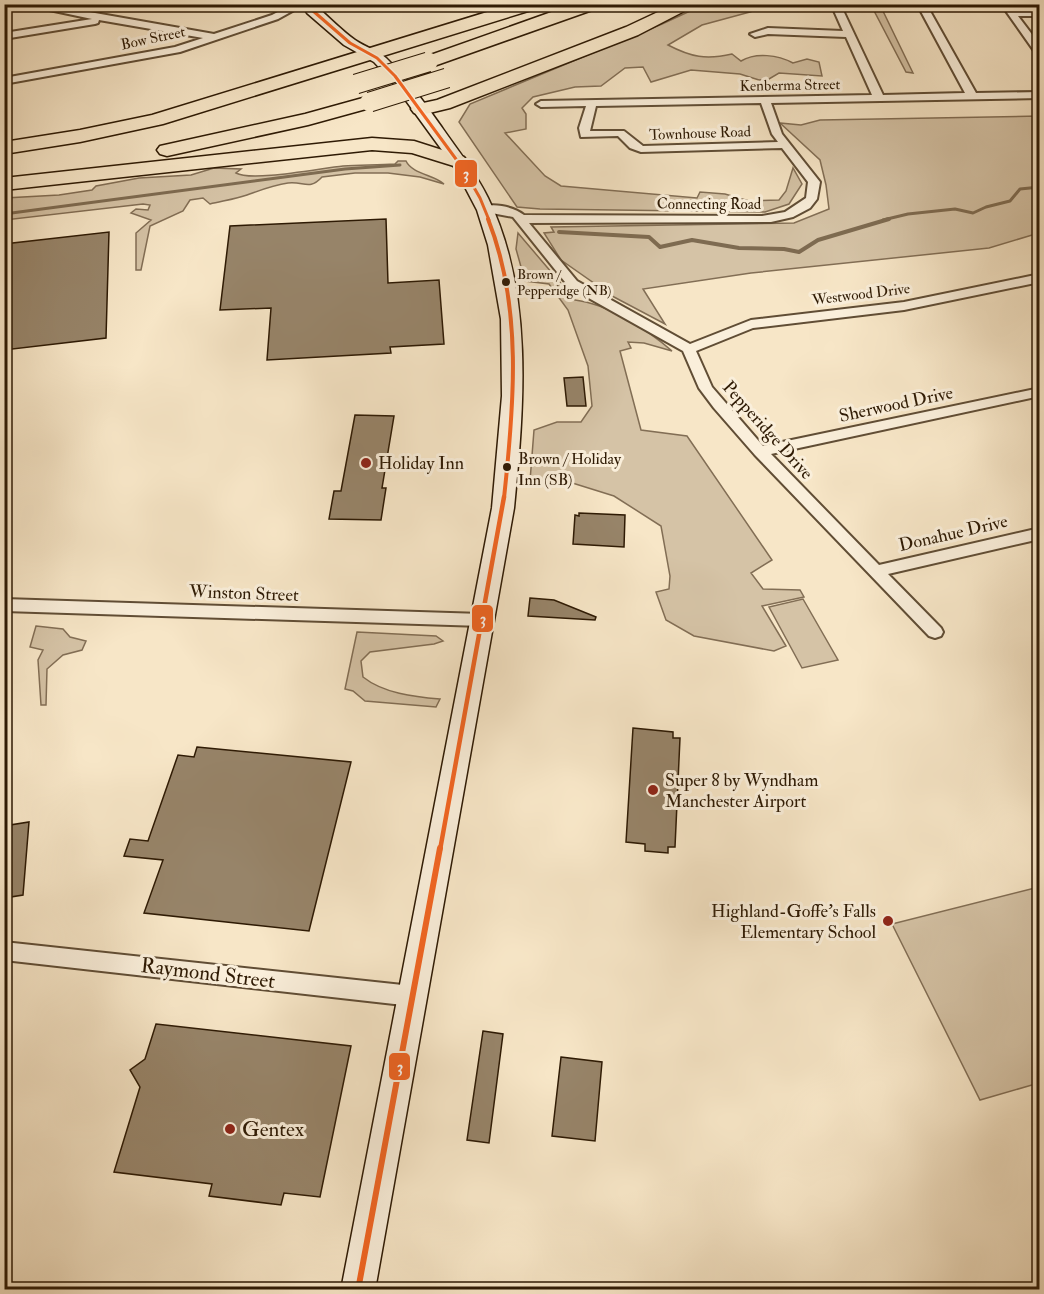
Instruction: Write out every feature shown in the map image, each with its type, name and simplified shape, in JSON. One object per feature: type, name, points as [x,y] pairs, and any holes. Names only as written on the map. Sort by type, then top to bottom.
[{"type":"highway","points":[[4,148],[148,123],[532,4]]},
{"type":"highway","points":[[336,90],[428,62],[592,4]]},
{"type":"highway","points":[[372,144],[408,133],[419,126],[424,113],[443,104],[632,31],[690,4]]},
{"type":"highway","points":[[4,176],[187,146],[308,119],[466,72]]},
{"type":"highway","points":[[4,155],[81,144],[238,114]]},
{"type":"highway","points":[[4,184],[372,144],[414,147],[457,161]]},
{"type":"main road","points":[[305,6],[363,51],[373,54],[401,83],[457,161],[485,209],[502,266],[509,324],[512,400],[502,508],[358,1290]]},
{"type":"street","points":[[25,4],[218,38]]},
{"type":"street","points":[[835,4],[879,98]]},
{"type":"street","points":[[921,4],[972,96]]},
{"type":"street","name":"Bow Street","points":[[4,81],[167,52],[218,38],[305,6]]},
{"type":"street","points":[[1008,9],[1040,13]]},
{"type":"street","points":[[1008,9],[1040,53]]},
{"type":"street","points":[[4,36],[107,19]]},
{"type":"street","points":[[755,34],[768,31],[848,34]]},
{"type":"street","name":"Kenberma Street","points":[[541,104],[1040,94]]},
{"type":"street","name":"Connecting Road","points":[[521,219],[747,220],[785,217],[807,205],[815,189],[810,176],[771,123],[765,100]]},
{"type":"street","name":"Townhouse Road","points":[[592,103],[584,128],[585,135],[620,133],[626,135],[630,144],[641,149],[785,145]]},
{"type":"street","points":[[485,209],[502,210],[521,219],[573,284],[689,349]]},
{"type":"street","name":"Westwood Drive","points":[[689,349],[730,330],[751,324],[904,306],[1040,278]]},
{"type":"street","name":"Pepperidge Drive","points":[[689,349],[706,388],[760,452],[935,632]]},
{"type":"street","name":"Sherwood Drive","points":[[760,452],[1040,392]]},
{"type":"street","name":"Donahue Drive","points":[[876,571],[1040,533]]},
{"type":"street","name":"Winston Street","points":[[4,605],[482,620]]},
{"type":"street","name":"Raymond Street","points":[[4,951],[412,996]]},
{"type":"shaded area","points":[[703,5],[749,5],[743,8],[750,12],[702,25],[668,45],[699,56],[714,57],[732,54],[741,61],[753,56],[774,56],[793,63],[807,59],[819,62],[822,76],[779,73],[769,79],[759,80],[740,74],[691,70],[651,82],[643,67],[625,68],[601,86],[575,87],[533,97],[522,108],[526,114],[526,129],[505,133],[545,176],[561,186],[697,198],[700,192],[725,194],[749,201],[779,200],[786,191],[793,168],[802,184],[789,204],[765,212],[517,207],[459,122],[470,104]]},
{"type":"shaded area","points":[[871,5],[880,5],[913,73],[906,72]]},
{"type":"shaded area","points":[[1039,116],[1039,233],[989,248],[751,273],[643,289],[665,324],[614,297],[561,260],[544,233],[554,232],[551,227],[794,223],[829,209],[820,160],[780,123],[801,125],[820,120]]},
{"type":"shaded area","points":[[398,161],[406,161],[413,169],[444,184],[420,177],[388,173],[355,173],[322,177],[310,185],[283,184],[210,204],[203,198],[190,200],[183,211],[150,226],[141,270],[136,270],[136,233],[151,220],[131,213],[136,209],[148,210],[150,205],[5,220],[5,198],[59,195],[92,190],[96,186],[139,178],[191,175],[214,168],[241,169],[236,173],[256,176],[343,166],[395,164]]},
{"type":"shaded area","points":[[518,233],[575,300],[588,302],[614,312],[651,334],[672,351],[644,343],[628,342],[631,348],[620,351],[641,430],[687,436],[772,560],[751,573],[763,589],[800,590],[804,597],[762,606],[786,646],[774,651],[694,636],[666,620],[656,592],[669,589],[670,576],[661,526],[614,496],[566,481],[530,481],[534,430],[557,422],[581,422],[592,406],[588,366],[568,310],[549,284],[525,281],[516,249]]},
{"type":"shaded area","points":[[803,599],[838,660],[802,668],[769,607]]},
{"type":"shaded area","points":[[36,626],[63,629],[70,637],[86,641],[82,650],[63,655],[47,669],[46,705],[41,705],[38,660],[43,650],[30,647]]},
{"type":"shaded area","points":[[357,632],[436,636],[443,641],[370,652],[361,661],[363,677],[371,682],[399,693],[440,699],[436,707],[365,701],[353,691],[345,689]]},
{"type":"shaded area","points":[[1039,887],[1039,1083],[980,1100],[892,924]]},
{"type":"building","points":[[386,219],[388,283],[439,280],[444,344],[390,347],[391,353],[267,360],[271,308],[220,310],[230,226]]},
{"type":"building","points":[[109,232],[106,338],[4,350],[4,244]]},
{"type":"building","points":[[583,377],[586,406],[567,406],[564,378]]},
{"type":"building","name":"Holiday Inn","points":[[355,415],[394,416],[382,488],[386,488],[381,520],[329,519],[334,491],[341,491]]},
{"type":"building","points":[[579,513],[625,515],[624,547],[573,544],[575,515],[579,516]]},
{"type":"building","points":[[530,598],[554,600],[596,617],[595,620],[528,616]]},
{"type":"building","name":"Super 8 by Wyndham Manchester Airport","points":[[633,728],[673,732],[673,738],[680,738],[675,847],[668,847],[668,853],[645,851],[645,844],[626,842]]},
{"type":"building","points":[[197,747],[351,762],[309,931],[144,913],[163,860],[124,856],[130,839],[148,841],[178,755],[194,757]]},
{"type":"building","points":[[29,822],[23,895],[4,898],[4,826]]},
{"type":"building","name":"Gentex","points":[[156,1024],[351,1046],[320,1197],[284,1193],[281,1205],[209,1196],[212,1184],[114,1172],[140,1087],[130,1070],[145,1059]]},
{"type":"building","points":[[483,1031],[503,1034],[489,1143],[467,1140]]},
{"type":"building","points":[[561,1057],[602,1062],[595,1141],[552,1136]]},
{"type":"waterway","points":[[4,214],[345,169],[400,165]]},
{"type":"waterway","points":[[883,220],[908,214],[955,209],[973,213],[1010,201],[1020,189],[1040,187]]},
{"type":"waterway","points":[[559,232],[649,237],[660,247],[692,240],[739,248],[784,249],[799,252],[818,240],[889,219]]},
{"type":"transit line","name":"3","points":[[312,10],[350,43],[377,58],[388,68],[414,100],[469,179],[480,198],[494,234],[504,272],[510,311],[512,350],[510,430],[503,508],[358,1290]]},
{"type":"place","name":"Brown / Pepperidge (NB)","points":[[506,282]]},
{"type":"place","name":"Holiday Inn","points":[[366,463]]},
{"type":"place","name":"Brown / Holiday Inn (SB)","points":[[507,467]]},
{"type":"place","name":"Super 8 by Wyndham Manchester Airport","points":[[653,790]]},
{"type":"place","name":"Highland-Goffe's Falls Elementary School","points":[[888,921]]},
{"type":"place","name":"Gentex","points":[[230,1129]]}]
